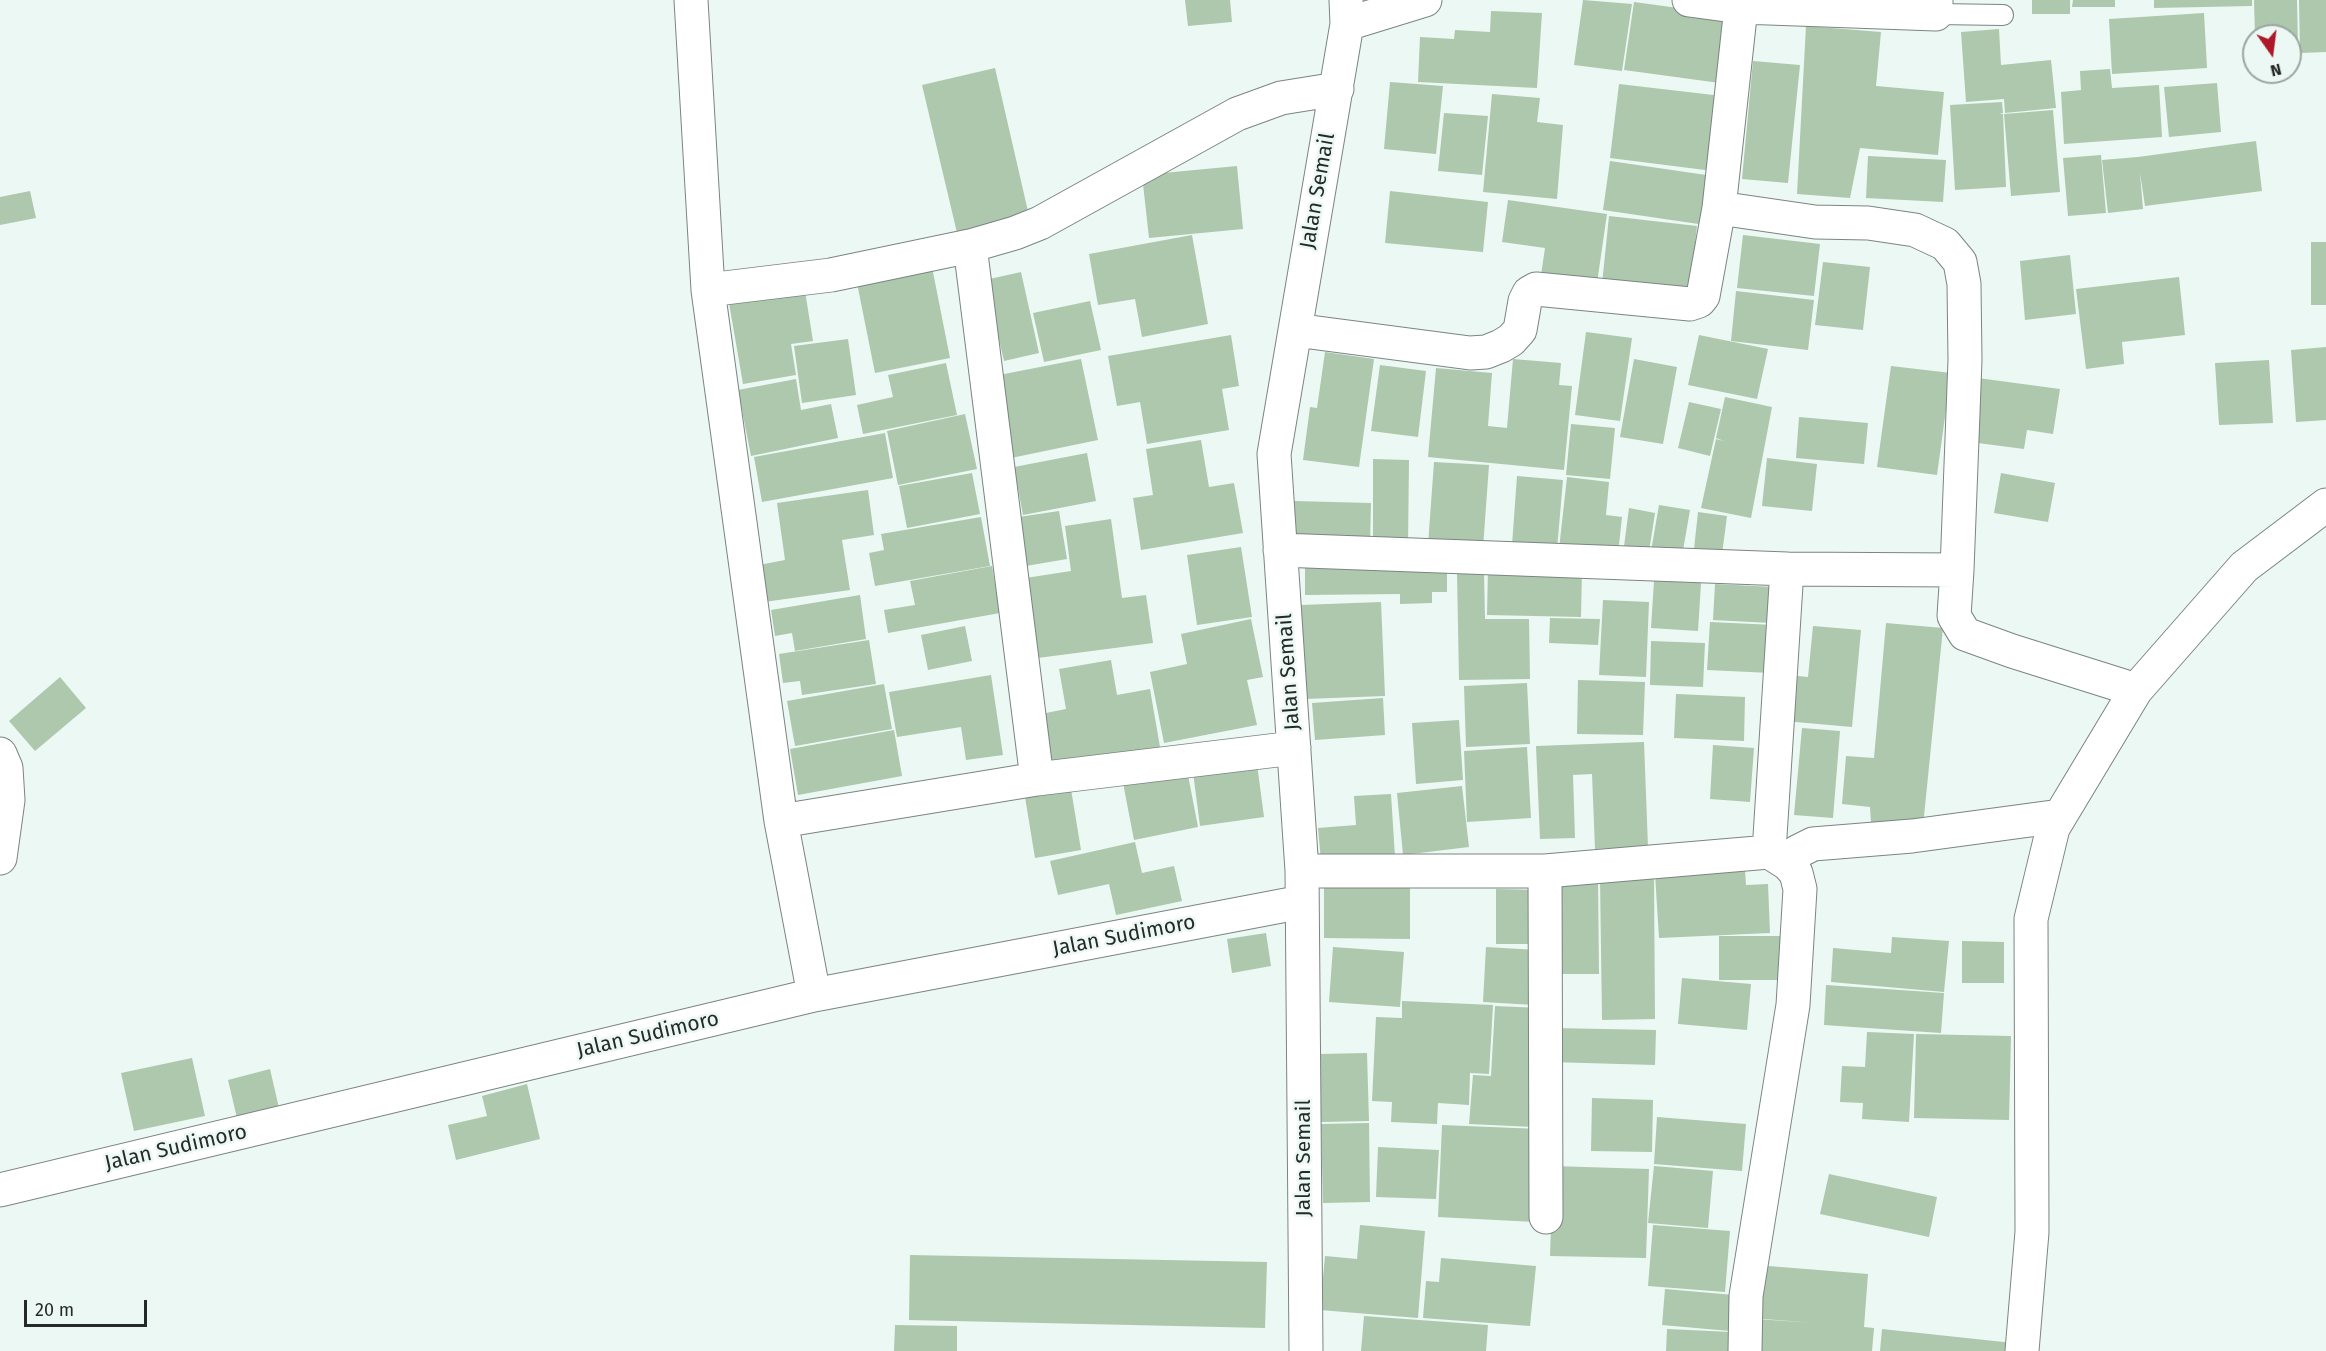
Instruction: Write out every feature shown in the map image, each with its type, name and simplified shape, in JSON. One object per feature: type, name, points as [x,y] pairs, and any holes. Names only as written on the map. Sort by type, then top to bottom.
[{"type":"street","points":[[691,0],[708,290],[781,821],[814,995]]},
{"type":"street","points":[[1346,12],[1425,0]]},
{"type":"street","points":[[1689,0],[1741,7],[1936,7]]},
{"type":"street","points":[[1295,330],[1470,353],[1486,352],[1511,340],[1520,330],[1525,301],[1529,293],[1536,289],[1690,304],[1699,301],[1703,296],[1719,208],[1741,7]]},
{"type":"street","name":"Jalan Semail","points":[[1306,1351],[1302,887],[1274,454],[1337,89],[1346,12]]},
{"type":"street","points":[[708,290],[831,275],[970,246],[1040,223],[1237,114],[1281,98],[1337,89]]},
{"type":"street","points":[[1719,208],[1815,222],[1868,223],[1915,230],[1945,244],[1960,262],[1964,284],[1965,360],[1954,616],[1965,634],[2136,690]]},
{"type":"street","points":[[970,246],[1037,779]]},
{"type":"street","points":[[2022,1351],[2032,1232],[2031,920],[2053,828],[2136,690],[2244,567],[2326,505]]},
{"type":"street","points":[[1280,550],[1787,569],[1957,570]]},
{"type":"street","points":[[1779,858],[1787,569]]},
{"type":"street","points":[[781,821],[1037,779],[1294,748]]},
{"type":"street","points":[[0,754],[6,768],[8,800],[0,858]]},
{"type":"street","points":[[1779,858],[1813,844],[1912,836],[2060,816]]},
{"type":"street","points":[[1745,1351],[1746,1296],[1793,1005],[1800,889],[1796,873],[1779,858]]},
{"type":"street","name":"Jalan Sudimoro","points":[[0,1190],[814,995],[1302,887],[1779,858]]},
{"type":"street","points":[[1545,871],[1546,1216]]},
{"type":"lane","points":[[1936,7],[2003,15]]},
{"type":"building","points":[[1185,0],[1230,0],[1232,22],[1188,26]]},
{"type":"building","points":[[1583,0],[1632,4],[1622,71],[1574,65]]},
{"type":"building","points":[[2032,0],[2070,0],[2070,14],[2032,14]]},
{"type":"building","points":[[2073,0],[2115,0],[2115,7],[2072,7]]},
{"type":"building","points":[[2154,0],[2252,0],[2252,6],[2154,8]]},
{"type":"building","points":[[2254,0],[2297,0],[2298,24],[2255,24]]},
{"type":"building","points":[[2299,0],[2326,0],[2326,52],[2302,53],[2302,24],[2299,24]]},
{"type":"building","points":[[1634,2],[1737,16],[1727,84],[1624,70]]},
{"type":"building","points":[[1491,11],[1542,13],[1537,88],[1418,82],[1420,37],[1454,39],[1455,30],[1490,32]]},
{"type":"building","points":[[2204,13],[2207,68],[2112,74],[2109,19]]},
{"type":"building","points":[[1806,26],[1881,32],[1876,86],[1944,92],[1938,155],[1860,148],[1850,198],[1797,194]]},
{"type":"building","points":[[1999,29],[2001,65],[2051,60],[2056,108],[2005,113],[2004,99],[1966,102],[1961,32]]},
{"type":"building","points":[[1753,61],[1800,65],[1788,183],[1742,179]]},
{"type":"building","points":[[995,68],[1030,220],[958,237],[922,85]]},
{"type":"building","points":[[2110,69],[2112,88],[2159,85],[2162,137],[2064,144],[2061,92],[2081,90],[2080,71]]},
{"type":"building","points":[[1390,82],[1443,86],[1436,154],[1384,149]]},
{"type":"building","points":[[2217,83],[2221,132],[2169,137],[2164,87]]},
{"type":"building","points":[[1619,84],[1722,96],[1713,171],[1610,158]]},
{"type":"building","points":[[1492,94],[1540,98],[1537,122],[1563,125],[1557,199],[1483,192]]},
{"type":"building","points":[[2002,102],[2003,113],[1999,113],[2003,114],[2006,187],[1955,190],[1950,105]]},
{"type":"building","points":[[2053,110],[2060,192],[2011,196],[2004,114]]},
{"type":"building","points":[[1444,113],[1488,116],[1482,175],[1438,171]]},
{"type":"building","points":[[2256,141],[2262,191],[2145,206],[2140,173],[2143,209],[2108,213],[2102,160]]},
{"type":"building","points":[[2101,155],[2106,213],[2068,216],[2063,158]]},
{"type":"building","points":[[1868,156],[1946,160],[1943,202],[1866,198]]},
{"type":"building","points":[[1610,161],[1720,177],[1712,226],[1603,210]]},
{"type":"building","points":[[1237,166],[1243,229],[1149,238],[1142,175]]},
{"type":"building","points":[[30,191],[36,218],[0,225],[0,197]]},
{"type":"building","points":[[1390,191],[1488,202],[1483,252],[1385,243]]},
{"type":"building","points":[[1508,200],[1607,214],[1596,290],[1540,282],[1545,248],[1502,242]]},
{"type":"building","points":[[1609,216],[1697,226],[1690,294],[1602,284]]},
{"type":"building","points":[[1192,235],[1208,324],[1142,337],[1135,299],[1098,305],[1089,254]]},
{"type":"building","points":[[1743,235],[1820,244],[1814,296],[1737,288]]},
{"type":"building","points":[[2311,242],[2326,242],[2326,305],[2311,305]]},
{"type":"building","points":[[2070,255],[2076,314],[2025,320],[2020,261]]},
{"type":"building","points":[[1823,262],[1870,267],[1863,330],[1815,325]]},
{"type":"building","points":[[932,267],[950,358],[875,373],[857,283]]},
{"type":"building","points":[[1021,272],[1039,353],[1004,361],[985,280]]},
{"type":"building","points":[[2179,277],[2185,335],[2122,342],[2124,364],[2086,369],[2076,289]]},
{"type":"building","points":[[805,291],[813,341],[791,344],[796,375],[743,384],[729,303]]},
{"type":"building","points":[[1736,291],[1814,300],[1808,350],[1731,341]]},
{"type":"building","points":[[1090,301],[1101,350],[1044,362],[1033,313]]},
{"type":"building","points":[[1586,332],[1632,338],[1620,421],[1575,415]]},
{"type":"building","points":[[1231,335],[1239,386],[1222,389],[1229,430],[1147,444],[1140,402],[1117,406],[1108,356]]},
{"type":"building","points":[[1699,335],[1768,349],[1757,399],[1688,385]]},
{"type":"building","points":[[848,339],[856,395],[802,403],[794,346]]},
{"type":"building","points":[[2326,347],[2326,420],[2296,422],[2291,350]]},
{"type":"building","points":[[1325,352],[1374,359],[1359,467],[1303,460],[1310,407],[1317,408]]},
{"type":"building","points":[[1081,359],[1098,440],[1011,458],[994,376]]},
{"type":"building","points":[[1513,359],[1561,363],[1559,385],[1572,386],[1564,470],[1428,457],[1436,368],[1492,373],[1488,426],[1507,428]]},
{"type":"building","points":[[1634,359],[1677,367],[1663,444],[1620,437]]},
{"type":"building","points":[[2269,360],[2273,423],[2219,425],[2215,363]]},
{"type":"building","points":[[946,363],[957,415],[863,434],[857,405],[893,397],[888,375]]},
{"type":"building","points":[[1380,365],[1426,371],[1418,437],[1371,431]]},
{"type":"building","points":[[1891,366],[1951,373],[1937,475],[1877,467]]},
{"type":"building","points":[[1978,378],[2060,389],[2053,434],[2027,430],[2024,449],[1970,442]]},
{"type":"building","points":[[796,379],[801,410],[831,404],[838,438],[751,456],[738,390]]},
{"type":"building","points":[[1725,397],[1772,407],[1751,518],[1701,508],[1716,439],[1724,441],[1716,438]]},
{"type":"building","points":[[1689,402],[1721,409],[1710,456],[1678,448]]},
{"type":"building","points":[[965,414],[977,469],[898,485],[887,431]]},
{"type":"building","points":[[1799,417],[1868,423],[1864,464],[1796,458]]},
{"type":"building","points":[[1571,424],[1615,428],[1610,479],[1566,475]]},
{"type":"building","points":[[885,433],[893,478],[762,502],[754,457]]},
{"type":"building","points":[[1201,440],[1209,487],[1234,483],[1243,533],[1141,550],[1133,498],[1153,495],[1146,449]]},
{"type":"building","points":[[1087,453],[1096,501],[1023,515],[1014,467]]},
{"type":"building","points":[[1767,458],[1817,464],[1812,511],[1762,506]]},
{"type":"building","points":[[1373,459],[1409,460],[1408,546],[1373,546]]},
{"type":"building","points":[[1434,462],[1489,465],[1483,548],[1428,545]]},
{"type":"building","points":[[972,473],[980,514],[907,528],[899,486]]},
{"type":"building","points":[[2001,473],[2055,483],[2048,522],[1994,513]]},
{"type":"building","points":[[1517,476],[1563,480],[1557,549],[1512,545]]},
{"type":"building","points":[[1567,477],[1609,482],[1606,515],[1622,517],[1618,554],[1559,549]]},
{"type":"building","points":[[868,490],[874,535],[842,540],[850,590],[764,602],[759,565],[785,560],[777,503]]},
{"type":"building","points":[[1294,501],[1371,503],[1370,546],[1293,545]]},
{"type":"building","points":[[1659,505],[1690,510],[1681,562],[1650,557]]},
{"type":"building","points":[[1629,508],[1655,513],[1648,558],[1623,554]]},
{"type":"building","points":[[1059,511],[1067,559],[1020,567],[1012,518]]},
{"type":"building","points":[[1698,512],[1727,516],[1721,562],[1693,558]]},
{"type":"building","points":[[981,517],[990,566],[875,586],[869,553],[884,550],[881,534]]},
{"type":"building","points":[[1111,519],[1122,598],[1146,595],[1153,643],[1030,659],[1019,579],[1071,571],[1065,526]]},
{"type":"building","points":[[1241,547],[1252,617],[1197,625],[1187,555]]},
{"type":"building","points":[[1447,558],[1447,592],[1432,592],[1432,603],[1400,604],[1400,594],[1305,595],[1305,559]]},
{"type":"building","points":[[992,566],[1000,613],[888,633],[884,610],[915,605],[910,581]]},
{"type":"building","points":[[1488,567],[1582,569],[1581,617],[1487,615]]},
{"type":"building","points":[[1484,571],[1485,619],[1529,619],[1530,679],[1459,680],[1457,572]]},
{"type":"building","points":[[1654,581],[1701,583],[1698,631],[1651,628]]},
{"type":"building","points":[[1715,584],[1774,587],[1771,623],[1713,620]]},
{"type":"building","points":[[860,595],[866,639],[795,651],[792,633],[775,636],[771,610]]},
{"type":"building","points":[[1603,600],[1649,602],[1646,677],[1599,675]]},
{"type":"building","points":[[1381,602],[1385,696],[1305,699],[1301,605]]},
{"type":"building","points":[[1550,618],[1600,619],[1598,645],[1549,643]]},
{"type":"building","points":[[1251,619],[1263,677],[1247,680],[1257,725],[1164,743],[1150,672],[1187,664],[1181,634]]},
{"type":"building","points":[[1710,622],[1774,625],[1771,673],[1707,670]]},
{"type":"building","points":[[1886,623],[1943,628],[1923,826],[1871,823],[1870,807],[1842,804],[1846,756],[1874,758]]},
{"type":"building","points":[[965,626],[972,661],[928,670],[921,635]]},
{"type":"building","points":[[1813,626],[1861,630],[1852,727],[1784,721],[1788,675],[1808,677]]},
{"type":"building","points":[[869,640],[876,684],[802,695],[800,681],[783,683],[779,654]]},
{"type":"building","points":[[1651,641],[1705,643],[1703,687],[1650,685]]},
{"type":"building","points":[[1111,660],[1117,695],[1150,689],[1160,747],[1050,766],[1041,714],[1066,709],[1059,669]]},
{"type":"building","points":[[991,675],[1003,755],[966,760],[961,727],[897,737],[889,692]]},
{"type":"building","points":[[60,677],[86,708],[35,751],[9,721]]},
{"type":"building","points":[[1578,680],[1645,682],[1643,735],[1577,734]]},
{"type":"building","points":[[1527,683],[1530,744],[1466,747],[1464,686]]},
{"type":"building","points":[[884,684],[892,729],[795,746],[787,701]]},
{"type":"building","points":[[1676,694],[1745,697],[1744,741],[1674,738]]},
{"type":"building","points":[[1383,698],[1385,735],[1315,740],[1312,703]]},
{"type":"building","points":[[1459,720],[1463,780],[1416,784],[1412,723]]},
{"type":"building","points":[[1802,728],[1840,731],[1833,818],[1794,815]]},
{"type":"building","points":[[894,730],[902,776],[798,795],[790,749]]},
{"type":"building","points":[[1644,742],[1648,847],[1595,849],[1592,774],[1573,775],[1575,838],[1540,839],[1536,746]]},
{"type":"building","points":[[1713,745],[1754,748],[1750,802],[1710,799]]},
{"type":"building","points":[[1527,747],[1531,818],[1467,822],[1464,751]]},
{"type":"building","points":[[1257,764],[1264,817],[1200,826],[1193,772]]},
{"type":"building","points":[[1187,770],[1198,827],[1134,840],[1123,783]]},
{"type":"building","points":[[1462,786],[1469,847],[1403,855],[1397,793]]},
{"type":"building","points":[[1071,789],[1081,850],[1035,858],[1025,797]]},
{"type":"building","points":[[1391,794],[1395,857],[1321,861],[1318,828],[1356,825],[1354,796]]},
{"type":"building","points":[[1135,842],[1142,873],[1174,866],[1182,901],[1116,915],[1109,884],[1058,895],[1050,861]]},
{"type":"building","points":[[1745,869],[1746,885],[1768,884],[1770,933],[1659,938],[1655,874]]},
{"type":"building","points":[[1654,876],[1655,1019],[1602,1020],[1600,877]]},
{"type":"building","points":[[1547,877],[1598,877],[1599,974],[1547,974]]},
{"type":"building","points":[[1324,882],[1410,882],[1410,939],[1324,938]]},
{"type":"building","points":[[1496,889],[1542,890],[1543,944],[1496,944]]},
{"type":"building","points":[[1266,933],[1271,966],[1232,973],[1227,939]]},
{"type":"building","points":[[1719,936],[1787,936],[1786,980],[1719,980]]},
{"type":"building","points":[[1892,937],[1949,941],[1944,992],[1831,982],[1833,948],[1891,953]]},
{"type":"building","points":[[1962,941],[2004,942],[2004,983],[1962,983]]},
{"type":"building","points":[[1333,947],[1404,952],[1400,1007],[1329,1002]]},
{"type":"building","points":[[1486,947],[1537,950],[1534,1005],[1483,1002]]},
{"type":"building","points":[[1682,978],[1751,984],[1747,1030],[1678,1024]]},
{"type":"building","points":[[1826,985],[1944,993],[1941,1033],[1824,1025]]},
{"type":"building","points":[[1402,1001],[1493,1005],[1489,1074],[1470,1073],[1469,1105],[1438,1103],[1437,1124],[1391,1122],[1392,1102],[1372,1101],[1376,1017],[1402,1018]]},
{"type":"building","points":[[1495,1006],[1540,1008],[1533,1127],[1469,1124],[1473,1075],[1491,1076]]},
{"type":"building","points":[[1552,1028],[1656,1030],[1655,1065],[1550,1062]]},
{"type":"building","points":[[1867,1032],[1914,1034],[1909,1122],[1862,1119],[1863,1103],[1840,1102],[1842,1066],[1865,1067]]},
{"type":"building","points":[[1916,1034],[2011,1036],[2009,1120],[1914,1118]]},
{"type":"building","points":[[1367,1053],[1369,1121],[1321,1122],[1320,1054]]},
{"type":"building","points":[[192,1058],[205,1116],[134,1131],[121,1073]]},
{"type":"building","points":[[270,1069],[279,1108],[237,1118],[228,1080]]},
{"type":"building","points":[[527,1084],[540,1139],[456,1160],[448,1125],[487,1116],[482,1096]]},
{"type":"building","points":[[1592,1098],[1653,1100],[1652,1152],[1591,1151]]},
{"type":"building","points":[[1657,1117],[1746,1124],[1742,1171],[1654,1164]]},
{"type":"building","points":[[1369,1123],[1370,1202],[1323,1203],[1321,1124]]},
{"type":"building","points":[[1442,1125],[1539,1129],[1535,1222],[1438,1217]]},
{"type":"building","points":[[1378,1147],[1439,1150],[1436,1199],[1376,1197]]},
{"type":"building","points":[[1553,1166],[1649,1169],[1646,1258],[1550,1256]]},
{"type":"building","points":[[1654,1166],[1713,1171],[1708,1228],[1648,1223]]},
{"type":"building","points":[[1829,1174],[1937,1197],[1929,1237],[1820,1214]]},
{"type":"building","points":[[1360,1225],[1425,1231],[1418,1318],[1320,1310],[1325,1256],[1357,1259]]},
{"type":"building","points":[[1653,1225],[1730,1231],[1725,1292],[1648,1286]]},
{"type":"building","points":[[910,1255],[1267,1262],[1265,1328],[909,1320]]},
{"type":"building","points":[[1441,1258],[1536,1266],[1530,1326],[1423,1318],[1426,1281],[1439,1282]]},
{"type":"building","points":[[1756,1265],[1868,1274],[1864,1327],[1874,1328],[1872,1351],[1753,1351],[1756,1319],[1815,1323],[1751,1318]]},
{"type":"building","points":[[1665,1289],[1734,1295],[1730,1331],[1662,1325]]},
{"type":"building","points":[[1364,1316],[1488,1325],[1486,1351],[1361,1351]]},
{"type":"building","points":[[895,1325],[957,1326],[957,1351],[894,1351]]},
{"type":"building","points":[[1667,1329],[1731,1332],[1731,1351],[1666,1351]]},
{"type":"building","points":[[1882,1329],[2013,1343],[2012,1351],[1880,1351]]}]
